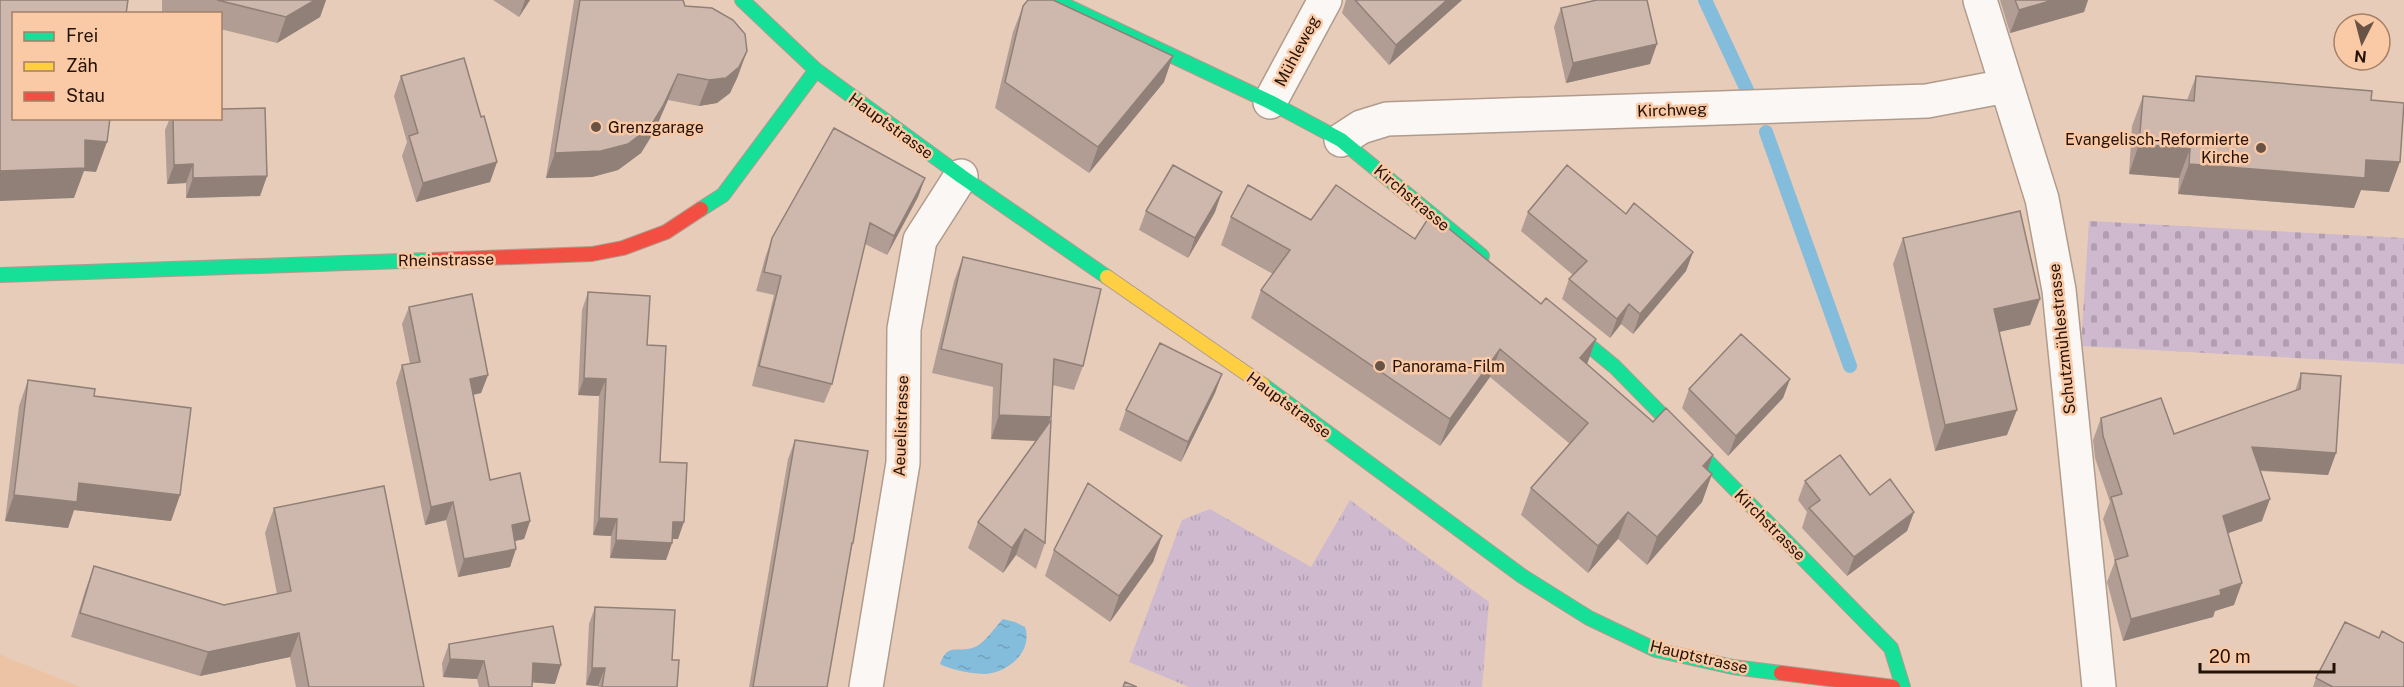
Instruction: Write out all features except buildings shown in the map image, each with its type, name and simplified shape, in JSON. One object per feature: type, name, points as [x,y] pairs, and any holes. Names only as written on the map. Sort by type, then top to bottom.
[{"type":"main road","name":"Hauptstrasse","points":[[741,0],[816,70],[961,176],[1264,386],[1522,576],[1589,618],[1656,650],[1732,667],[1893,687]]},
{"type":"main road","name":"Kirchstrasse","points":[[1054,0],[1270,102],[1341,140],[1497,269]]},
{"type":"main road","name":"Rheinstrasse","points":[[0,275],[554,256],[592,254],[623,248],[666,232],[723,195],[816,70]]},
{"type":"main road","name":"Kirchstrasse","points":[[1551,314],[1615,367],[1891,648],[1903,687]]},
{"type":"street","name":"Mühleweg","points":[[1270,102],[1325,0]]},
{"type":"street","name":"Schutzmühlestrasse","points":[[1980,0],[2043,199],[2060,290],[2099,687]]},
{"type":"street","name":"Kirchweg","points":[[1341,140],[1361,127],[1387,119],[1927,101],[2006,86]]},
{"type":"street","name":"Aeuelistrasse","points":[[866,687],[903,462],[904,329],[920,240],[961,176]]},
{"type":"shaded area","points":[[0,654],[13,660],[81,687],[0,687]]},
{"type":"green space","points":[[2089,221],[2404,238],[2404,364],[2081,346]]},
{"type":"green space","points":[[1350,500],[1489,602],[1482,687],[1189,687],[1129,662],[1182,520],[1210,509],[1311,567]]},
{"type":"water","points":[[1003,619],[1025,627],[1027,636],[1022,652],[1011,665],[986,674],[962,671],[940,664],[950,650],[969,649],[979,645]]},
{"type":"waterway","points":[[1705,0],[1747,90]]},
{"type":"waterway","points":[[1766,132],[1850,366]]},
{"type":"traffic: fast","points":[[742,0],[816,70],[961,176],[1107,277]]},
{"type":"traffic: fast","points":[[1054,0],[1270,102],[1341,140],[1482,256]]},
{"type":"traffic: fast","points":[[701,209],[723,195],[816,70]]},
{"type":"traffic: fast","points":[[0,275],[431,260]]},
{"type":"traffic: fast","points":[[1558,320],[1615,367],[1891,648],[1903,687]]},
{"type":"traffic: fast","points":[[1263,385],[1522,576],[1589,618],[1656,650],[1733,667],[1781,673]]},
{"type":"traffic: slow","points":[[1107,277],[1263,385]]},
{"type":"traffic: jam","points":[[431,260],[592,254],[623,248],[666,232],[701,209]]},
{"type":"traffic: jam","points":[[1781,673],[1893,687]]},
{"type":"place","name":"Grenzgarage","points":[[596,127]]},
{"type":"place","name":"Evangelisch-Reformierte Kirche","points":[[2261,148]]},
{"type":"place","name":"Panorama-Film","points":[[1380,366]]}]
